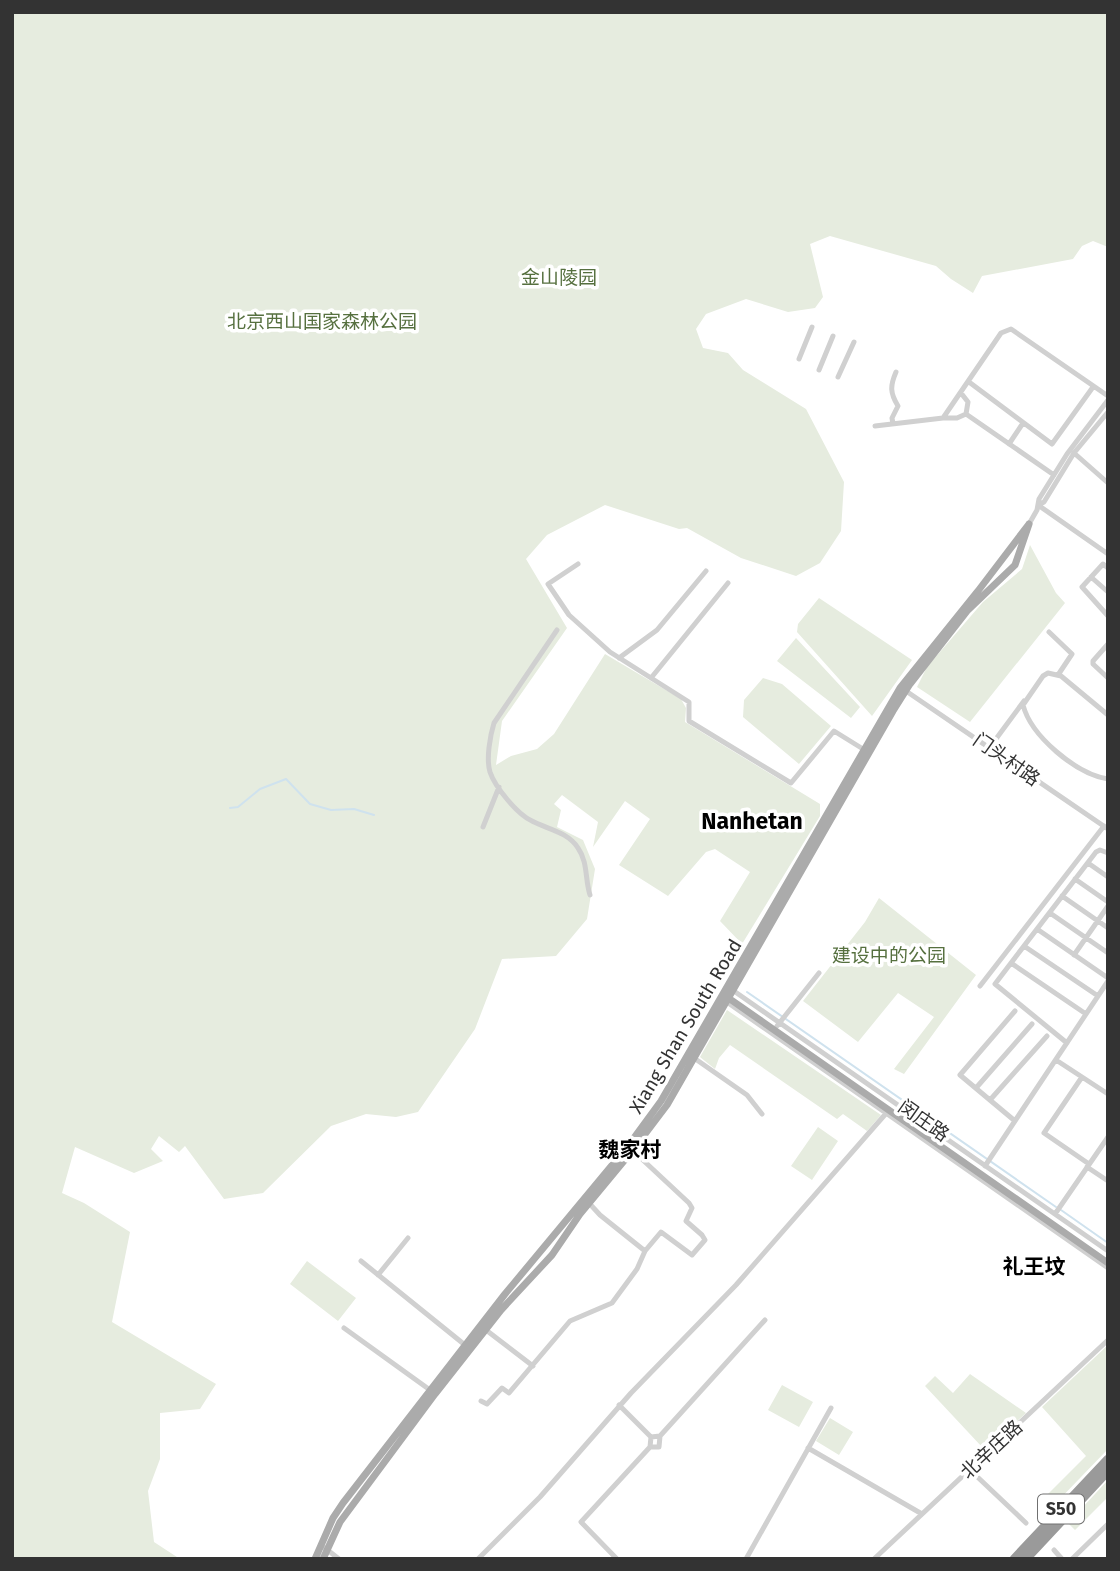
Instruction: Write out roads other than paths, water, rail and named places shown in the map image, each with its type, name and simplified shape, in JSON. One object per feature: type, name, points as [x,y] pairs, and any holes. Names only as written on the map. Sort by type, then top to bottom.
[{"type":"highway","name":"S50","points":[[1014,1559],[1108,1459]]},
{"type":"highway","name":"S50","points":[[1026,1559],[1108,1471]]},
{"type":"main road","name":"Xiang Shan South Road","points":[[315,1559],[350,1507],[516,1292],[552,1255],[565,1233],[630,1148],[727,994],[906,691],[967,611],[1016,565],[1029,524]]},
{"type":"main road","name":"Xiang Shan South Road","points":[[323,1559],[323,1546],[332,1518],[465,1345],[667,1105],[863,749],[912,670],[978,591],[1029,524]]},
{"type":"main road","name":"闵庄路","points":[[727,994],[778,1024],[1108,1257]]},
{"type":"main road","name":"闵庄路","points":[[727,994],[888,1112],[1108,1265]]},
{"type":"street","points":[[799,359],[812,327]]},
{"type":"street","points":[[943,418],[1001,333],[1011,328],[1108,398]]},
{"type":"street","points":[[819,370],[833,336]]},
{"type":"street","points":[[838,377],[854,342]]},
{"type":"street","points":[[893,424],[892,418],[898,406],[891,395],[890,384],[896,372]]},
{"type":"street","points":[[968,382],[1052,444],[1093,387]]},
{"type":"street","points":[[961,393],[968,402],[966,414]]},
{"type":"street","name":"Xiang Shan South Road","points":[[1029,524],[1039,499],[1054,475],[1108,398]]},
{"type":"street","name":"Xiang Shan South Road","points":[[1038,505],[1044,502],[1074,453],[1108,412]]},
{"type":"street","points":[[875,426],[957,418],[966,414]]},
{"type":"street","points":[[966,414],[1054,475]]},
{"type":"street","points":[[1009,444],[1023,423]]},
{"type":"street","points":[[1074,453],[1108,483]]},
{"type":"street","points":[[1038,505],[1108,554]]},
{"type":"street","points":[[578,564],[548,584],[569,615],[619,658],[689,702],[689,721],[791,783],[834,731],[863,749]]},
{"type":"street","points":[[1106,611],[1082,587],[1103,564],[1108,568]]},
{"type":"street","points":[[619,658],[657,630],[706,571]]},
{"type":"street","points":[[1091,576],[1108,592]]},
{"type":"street","points":[[651,678],[729,583]]},
{"type":"street","points":[[557,630],[494,723],[489,764],[499,787],[522,816],[561,834],[579,849],[585,864],[590,895]]},
{"type":"street","points":[[1049,632],[1072,654],[1058,675]]},
{"type":"street","points":[[1107,645],[1093,664],[1108,677]]},
{"type":"street","points":[[990,747],[1048,673],[1058,675],[1108,715]]},
{"type":"street","name":"门头村路","points":[[906,691],[1104,826]]},
{"type":"street","points":[[1025,699],[1023,705],[1028,718],[1054,748],[1087,773],[1108,779]]},
{"type":"street","points":[[483,827],[499,787]]},
{"type":"street","points":[[980,986],[1108,819]]},
{"type":"street","points":[[1067,1043],[995,984],[1088,863],[1100,850],[1108,853]]},
{"type":"street","points":[[1088,863],[1108,877]]},
{"type":"street","points":[[1074,955],[1108,904],[1076,879]]},
{"type":"street","points":[[1062,896],[1108,928]]},
{"type":"street","points":[[1050,912],[1108,953]]},
{"type":"street","points":[[985,1166],[1108,980],[1037,929]]},
{"type":"street","points":[[1024,946],[1098,996]]},
{"type":"street","points":[[1011,963],[1086,1014]]},
{"type":"street","points":[[778,1024],[819,973]]},
{"type":"street","points":[[1015,1011],[960,1074],[1015,1121]]},
{"type":"street","name":"闵庄路","points":[[778,1024],[1108,1251]]},
{"type":"street","points":[[976,1088],[1032,1024]]},
{"type":"street","points":[[990,1100],[1047,1036]]},
{"type":"street","points":[[694,1058],[747,1094],[762,1114]]},
{"type":"street","points":[[1056,1060],[1108,1094]]},
{"type":"street","points":[[1082,1077],[1044,1133],[1108,1181]]},
{"type":"street","points":[[478,1559],[540,1497],[619,1405],[736,1284],[888,1112]]},
{"type":"street","points":[[1055,1214],[1108,1137]]},
{"type":"street","points":[[481,1401],[487,1404],[502,1388],[509,1393],[570,1321],[612,1303],[637,1269],[645,1251],[661,1232],[692,1255],[705,1240],[686,1221],[692,1208],[689,1203],[630,1148]]},
{"type":"street","points":[[589,1203],[645,1251]]},
{"type":"street","points":[[378,1275],[408,1238]]},
{"type":"street","points":[[361,1261],[465,1345]]},
{"type":"street","points":[[650,1447],[659,1447],[660,1436],[765,1320]]},
{"type":"street","points":[[344,1328],[430,1390]]},
{"type":"street","points":[[486,1330],[533,1366]]},
{"type":"street","name":"北辛庄路","points":[[874,1559],[1108,1340]]},
{"type":"street","points":[[619,1405],[652,1437]]},
{"type":"street","points":[[746,1559],[831,1408]]},
{"type":"street","points":[[652,1437],[660,1436]]},
{"type":"street","points":[[617,1559],[582,1522],[650,1447],[652,1437]]},
{"type":"street","points":[[808,1448],[922,1514]]},
{"type":"street","points":[[969,1469],[1026,1523]]},
{"type":"street","points":[[1072,1559],[1108,1524]]},
{"type":"street","points":[[323,1546],[339,1559]]},
{"type":"street","points":[[1054,1550],[1062,1559]]},
{"type":"waterway","points":[[230,808],[238,807],[260,789],[286,779],[310,804],[331,810],[354,809],[374,815]]},
{"type":"waterway","points":[[747,992],[1056,1207]]},
{"type":"waterway","points":[[1061,1210],[1108,1243]]},
{"type":"district","name":"Nanhetan","points":[[752,821]]},
{"type":"district","name":"魏家村","points":[[630,1150]]},
{"type":"district","name":"礼王坟","points":[[1034,1267]]},
{"type":"park label","name":"金山陵园","points":[[559,277]]},
{"type":"park label","name":"北京西山国家森林公园","points":[[322,321]]},
{"type":"park label","name":"建设中的公园","points":[[889,955]]}]
